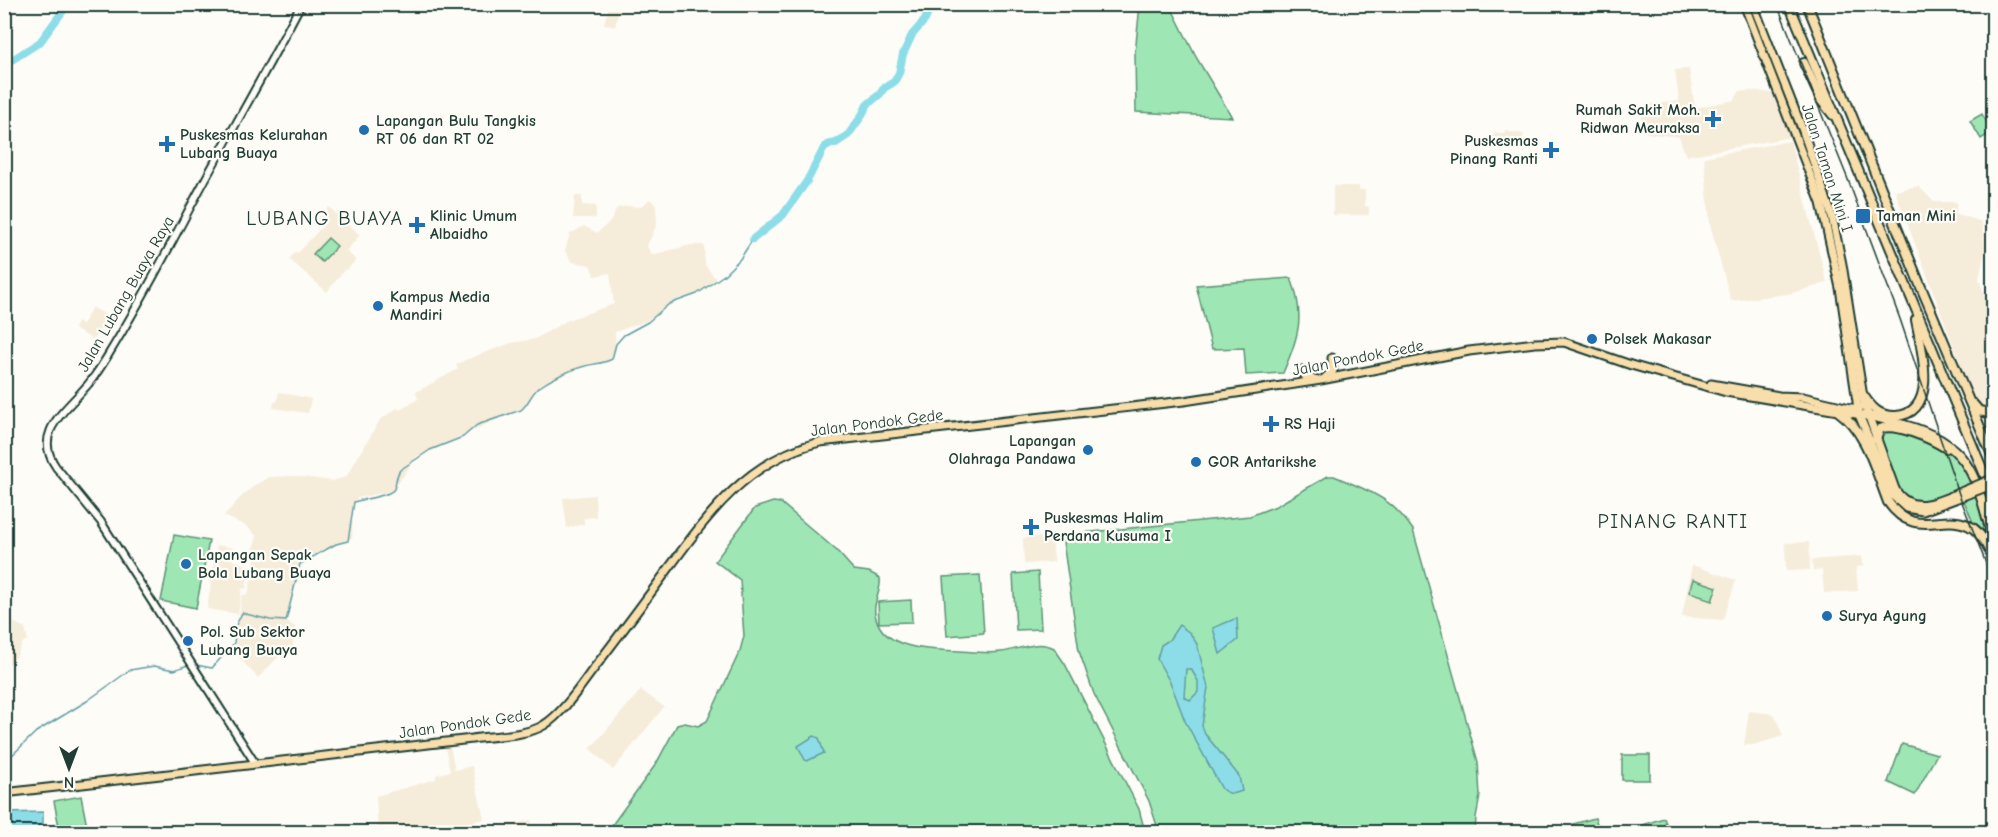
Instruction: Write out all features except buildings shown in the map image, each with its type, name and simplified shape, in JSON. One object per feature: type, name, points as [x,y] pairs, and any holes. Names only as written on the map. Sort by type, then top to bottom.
[{"type":"highway","points":[[1789,4],[1940,372],[1994,497]]},
{"type":"highway","points":[[1807,4],[1918,280],[1994,460]]},
{"type":"highway","points":[[1804,63],[1821,100],[1837,118]]},
{"type":"highway","points":[[1863,395],[1871,407],[1888,416],[1907,413],[1921,399],[1924,376],[1912,300]]},
{"type":"highway","points":[[1970,401],[1979,411],[1994,414]]},
{"type":"highway","points":[[1837,407],[1860,432],[1888,502],[1894,511],[1905,519],[1917,523],[1954,523],[1969,526],[1978,532],[1994,559]]},
{"type":"highway","points":[[1863,412],[1926,432],[1954,449],[1964,460],[1972,476],[1994,543]]},
{"type":"highway","points":[[1876,439],[1880,429],[1893,427],[1945,447],[1961,463],[1985,513]]},
{"type":"main road","name":"Jalan Lubang Buaya Raya","points":[[253,762],[101,522],[50,459],[48,452],[50,433],[66,407],[89,384],[112,349],[169,249],[301,4]]},
{"type":"main road","name":"Jalan Taman Mini I","points":[[1744,4],[1821,203],[1840,288],[1854,389],[1863,412]]},
{"type":"main road","name":"Jalan Taman Mini I","points":[[1753,4],[1803,131],[1832,216],[1863,395],[1863,412]]},
{"type":"main road","name":"Jalan Pondok Gede","points":[[4,793],[253,762],[472,739],[523,732],[543,726],[582,684],[684,545],[711,512],[759,469],[780,456],[800,448],[842,438],[1180,402],[1320,380],[1475,350],[1554,342],[1564,342],[1631,365],[1726,392],[1863,412]]},
{"type":"main road","points":[[1302,370],[1308,378],[1320,380],[1333,370],[1332,358]]},
{"type":"main road","name":"Jalan Pondok Gede","points":[[1692,381],[1779,396],[1803,397],[1837,407]]},
{"type":"main road","points":[[1837,407],[1847,402],[1854,389]]},
{"type":"main road","points":[[1863,412],[1895,489],[1912,504],[1928,505],[1994,484]]},
{"type":"main road","points":[[1863,412],[1893,496],[1901,505],[1911,510],[1923,511],[1994,478]]},
{"type":"shaded area","points":[[609,5],[620,5],[615,27],[604,24]]},
{"type":"shaded area","name":"Rumah Sakit Moh. Ridwan Meuraksa","points":[[1689,69],[1695,108],[1734,100],[1740,91],[1775,94],[1791,137],[1686,156],[1679,137],[1646,133],[1643,129],[1640,106],[1679,101],[1675,70]]},
{"type":"shaded area","points":[[1505,131],[1524,134],[1519,152],[1491,148],[1494,132],[1504,134]]},
{"type":"shaded area","points":[[1790,141],[1827,283],[1788,294],[1731,301],[1710,224],[1704,157]]},
{"type":"shaded area","points":[[1333,186],[1359,186],[1359,190],[1365,190],[1365,206],[1369,207],[1369,215],[1333,215]]},
{"type":"shaded area","points":[[1918,186],[1934,202],[1957,202],[1955,213],[1982,222],[1985,251],[1979,279],[1993,320],[1993,414],[1978,410],[1895,191]]},
{"type":"shaded area","points":[[575,196],[582,196],[582,205],[596,206],[596,218],[573,218]]},
{"type":"shaded area","points":[[650,199],[656,205],[657,224],[647,246],[651,255],[691,245],[704,245],[705,265],[716,279],[696,295],[680,298],[646,321],[615,332],[616,350],[608,361],[590,363],[540,386],[526,406],[416,457],[393,491],[357,498],[353,508],[352,538],[300,562],[286,621],[295,627],[292,651],[284,651],[258,678],[234,652],[242,595],[248,594],[255,564],[253,548],[257,536],[246,526],[224,516],[255,485],[270,477],[295,476],[332,481],[346,477],[380,420],[397,408],[400,410],[418,399],[416,392],[458,369],[456,365],[511,343],[535,339],[568,320],[614,304],[610,273],[595,276],[590,265],[572,262],[565,251],[570,234],[584,226],[597,233],[611,221],[617,208],[640,207]]},
{"type":"shaded area","points":[[329,207],[360,235],[346,251],[356,260],[347,270],[345,269],[327,292],[289,259],[296,252],[298,253],[327,221],[322,216]]},
{"type":"shaded area","points":[[92,307],[108,316],[94,340],[74,329],[77,322],[82,325]]},
{"type":"shaded area","points":[[279,392],[311,399],[308,413],[273,408]]},
{"type":"shaded area","points":[[595,495],[596,517],[584,518],[584,524],[567,528],[563,498]]},
{"type":"shaded area","points":[[1052,536],[1054,562],[1024,564],[1023,538]]},
{"type":"shaded area","points":[[1809,542],[1810,570],[1786,571],[1785,543]]},
{"type":"shaded area","points":[[217,545],[234,548],[232,560],[250,566],[246,589],[242,588],[238,614],[207,609]]},
{"type":"shaded area","points":[[1862,556],[1863,566],[1856,567],[1858,591],[1824,593],[1822,570],[1813,571],[1812,560]]},
{"type":"shaded area","points":[[1692,565],[1736,580],[1723,620],[1682,617]]},
{"type":"shaded area","points":[[5,618],[25,628],[28,640],[23,642],[16,657],[5,669]]},
{"type":"shaded area","points":[[641,690],[664,707],[613,770],[590,749]]},
{"type":"shaded area","points":[[1749,711],[1774,714],[1783,736],[1753,745],[1744,745]]},
{"type":"shaded area","points":[[450,746],[455,770],[472,766],[484,819],[422,832],[378,832],[376,796],[436,779],[436,775],[450,771],[445,747]]},
{"type":"shaded area","points":[[531,820],[533,832],[476,832],[500,827]]},
{"type":"green space","points":[[1140,5],[1170,5],[1196,57],[1232,117],[1136,112],[1135,53]]},
{"type":"green space","points":[[1982,114],[1992,132],[1981,139],[1970,121]]},
{"type":"green space","points":[[328,238],[337,246],[322,262],[313,254]]},
{"type":"green space","points":[[1291,278],[1296,292],[1299,316],[1293,348],[1283,373],[1246,375],[1244,348],[1212,349],[1196,285]]},
{"type":"green space","points":[[1886,427],[1945,447],[1961,463],[1972,487],[1919,505],[1898,494],[1877,433]]},
{"type":"green space","points":[[1328,476],[1334,476],[1358,486],[1388,502],[1413,530],[1478,762],[1480,796],[1475,832],[1159,832],[1149,801],[1094,694],[1079,651],[1062,535],[1250,516],[1276,506]]},
{"type":"green space","points":[[1975,491],[1988,525],[1993,559],[1975,527],[1962,496]]},
{"type":"green space","points":[[773,502],[781,503],[837,551],[854,570],[869,572],[880,578],[875,608],[876,618],[881,629],[900,643],[924,649],[986,653],[1035,645],[1054,648],[1065,664],[1139,809],[1145,832],[607,832],[656,764],[677,725],[685,723],[698,726],[707,721],[740,651],[744,636],[740,580],[715,561],[755,508]]},
{"type":"green space","name":"Lapangan Sepak Bola Lubang Buaya","points":[[174,535],[209,541],[196,608],[161,601]]},
{"type":"green space","points":[[1038,572],[1041,629],[1016,630],[1013,574]]},
{"type":"green space","points":[[980,575],[984,633],[947,636],[943,577]]},
{"type":"green space","points":[[1693,579],[1717,587],[1712,601],[1689,592]]},
{"type":"green space","points":[[911,600],[912,622],[879,623],[878,602]]},
{"type":"green space","points":[[1902,744],[1937,754],[1915,795],[1888,782]]},
{"type":"green space","points":[[1622,755],[1650,755],[1650,780],[1622,780]]},
{"type":"green space","points":[[81,796],[88,832],[60,832],[54,801]]},
{"type":"green space","points":[[1595,818],[1600,832],[1575,832],[1573,824]]},
{"type":"green space","points":[[1664,818],[1669,832],[1632,832],[1630,829]]},
{"type":"water","points":[[1237,618],[1238,640],[1220,654],[1213,628]]},
{"type":"water","points":[[1179,625],[1190,633],[1197,644],[1208,687],[1202,726],[1205,734],[1239,776],[1242,791],[1232,793],[1222,789],[1185,721],[1171,684],[1157,659],[1161,645],[1169,640]],"holes":[[[1186,669],[1191,669],[1198,681],[1198,692],[1190,700],[1184,697]]]},
{"type":"water","points":[[814,736],[819,738],[824,753],[807,761],[798,746]]},
{"type":"water","points":[[43,812],[43,832],[8,832],[5,813]]},
{"type":"waterway","points":[[4,65],[40,42],[68,4]]},
{"type":"waterway","points":[[753,239],[783,215],[807,181],[827,145],[836,143],[848,135],[867,105],[884,88],[894,82],[912,35],[925,20],[932,4]]},
{"type":"waterway","points":[[196,665],[212,668],[234,643],[236,625],[242,613],[270,620],[286,621],[300,564],[336,544],[348,541],[354,502],[392,491],[400,470],[430,450],[463,437],[477,425],[521,410],[535,391],[549,381],[573,370],[612,359],[616,344],[624,335],[648,322],[669,304],[697,294],[724,275],[740,259],[753,239]]},
{"type":"waterway","points":[[4,763],[36,732],[87,701],[130,670],[154,666],[174,670],[188,665]]},
{"type":"tram line","points":[[1777,4],[1847,177],[1900,319],[1960,497],[1994,584]]},
{"type":"place","name":"Rumah Sakit Moh. Ridwan Meuraksa","points":[[1713,119]]},
{"type":"place","name":"Lapangan Bulu Tangkis RT 06 dan RT 02","points":[[364,130]]},
{"type":"place","name":"Puskesmas Kelurahan Lubang Buaya","points":[[167,144]]},
{"type":"place","name":"Puskesmas Pinang Ranti","points":[[1551,150]]},
{"type":"place","name":"Taman Mini","points":[[1863,216]]},
{"type":"place","name":"Klinic Umum Albaidho","points":[[417,225]]},
{"type":"place","name":"Kampus Media Mandiri","points":[[378,306]]},
{"type":"place","name":"Polsek Makasar","points":[[1592,339]]},
{"type":"place","name":"RS Haji","points":[[1271,424]]},
{"type":"place","name":"Lapangan Olahraga Pandawa","points":[[1088,450]]},
{"type":"place","name":"GOR Antarikshe","points":[[1196,462]]},
{"type":"place","name":"Puskesmas Halim Perdana Kusuma I","points":[[1031,527]]},
{"type":"place","name":"Lapangan Sepak Bola Lubang Buaya","points":[[186,564]]},
{"type":"place","name":"Surya Agung","points":[[1827,616]]},
{"type":"place","name":"Pol. Sub Sektor Lubang Buaya","points":[[188,641]]},
{"type":"district","name":"LUBANG BUAYA","points":[[325,218]]},
{"type":"district","name":"PINANG RANTI","points":[[1673,521]]}]
